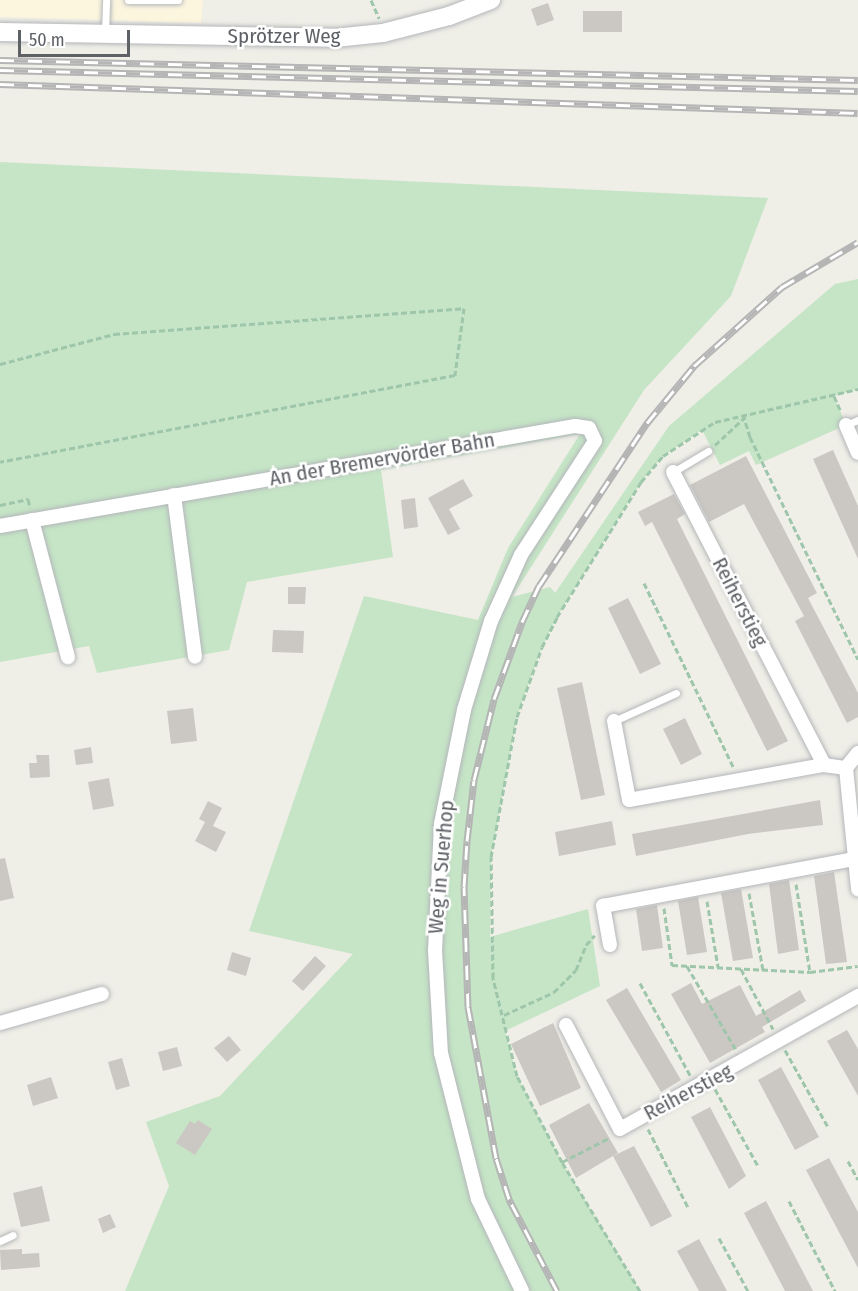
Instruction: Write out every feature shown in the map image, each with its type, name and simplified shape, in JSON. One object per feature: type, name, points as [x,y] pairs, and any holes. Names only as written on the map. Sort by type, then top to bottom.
[{"type":"street","name":"Sprötzer Weg","points":[[0,32],[335,38],[394,30],[449,16],[491,0]]},
{"type":"street","points":[[852,422],[858,453]]},
{"type":"street","name":"An der Bremervörder Bahn","points":[[0,526],[575,426],[590,428]]},
{"type":"street","name":"Weg in Suerhop","points":[[522,1291],[478,1199],[441,1053],[435,950],[441,824],[464,710],[491,621],[521,555],[595,441],[590,428]]},
{"type":"street","name":"Reiherstieg","points":[[673,472],[824,765]]},
{"type":"street","points":[[174,495],[195,657]]},
{"type":"street","points":[[32,520],[68,657]]},
{"type":"street","points":[[614,721],[629,800],[824,765],[846,768]]},
{"type":"street","points":[[858,753],[846,768],[858,889]]},
{"type":"street","points":[[610,945],[603,906],[855,859]]},
{"type":"street","points":[[0,1023],[102,994]]},
{"type":"street","name":"Reiherstieg","points":[[566,1025],[620,1129],[781,1042],[858,996]]},
{"type":"lane","points":[[105,35],[106,0]]},
{"type":"lane","points":[[128,0],[178,0]]},
{"type":"lane","points":[[673,472],[708,451]]},
{"type":"lane","points":[[614,721],[676,693]]},
{"type":"lane","points":[[0,1241],[13,1235]]},
{"type":"path","points":[[0,364],[114,334],[464,308],[455,375],[0,462]]},
{"type":"path","points":[[708,451],[744,415],[751,411],[834,396],[858,389]]},
{"type":"path","points":[[834,396],[852,422]]},
{"type":"path","points":[[744,415],[750,437],[858,659]]},
{"type":"path","points":[[640,1291],[562,1162],[517,1076],[494,978],[491,857],[517,717],[542,647],[641,482],[663,456],[715,422],[744,415]]},
{"type":"path","points":[[0,505],[28,499],[32,520]]},
{"type":"path","points":[[644,583],[740,780]]},
{"type":"path","points":[[794,870],[810,972]]},
{"type":"path","points":[[747,879],[763,970]]},
{"type":"path","points":[[704,887],[718,968]]},
{"type":"path","points":[[662,895],[672,965],[810,972],[858,966]]},
{"type":"path","points":[[504,1015],[554,992],[576,970],[586,945],[606,922]]},
{"type":"path","points":[[687,966],[743,1063]]},
{"type":"path","points":[[741,969],[828,1127]]},
{"type":"path","points":[[640,983],[697,1087]]},
{"type":"path","points":[[710,1080],[758,1166]]},
{"type":"path","points":[[642,1117],[688,1207]]},
{"type":"path","points":[[562,1162],[620,1129]]},
{"type":"path","points":[[848,1161],[858,1179]]},
{"type":"path","points":[[789,1201],[835,1291]]},
{"type":"path","points":[[719,1238],[748,1291]]},
{"type":"shaded area","points":[[0,0],[203,0],[201,23],[0,17]]},
{"type":"green space","points":[[0,162],[768,198],[731,296],[644,390],[512,597],[550,587],[555,593],[669,426],[835,284],[858,279],[858,389],[834,396],[846,425],[756,465],[749,451],[720,465],[702,430],[663,456],[641,482],[557,617],[542,647],[517,717],[491,857],[490,937],[588,909],[600,986],[505,1031],[517,1076],[562,1162],[640,1291],[125,1291],[169,1186],[146,1122],[220,1096],[353,954],[249,931],[364,596],[478,620],[508,548],[580,434],[381,470],[393,557],[247,582],[229,650],[97,673],[89,646],[0,662]]},
{"type":"building","points":[[548,3],[554,20],[537,26],[531,9]]},
{"type":"building","points":[[583,11],[622,11],[622,32],[583,32]]},
{"type":"building","points":[[833,450],[858,506],[858,559],[813,459]]},
{"type":"building","points":[[746,456],[817,593],[808,598],[858,693],[858,717],[847,723],[795,621],[804,616],[744,504],[709,522],[690,485]]},
{"type":"building","points":[[463,479],[473,496],[449,509],[460,529],[448,535],[428,498]]},
{"type":"building","points":[[674,494],[685,514],[677,519],[788,741],[767,751],[652,522],[645,526],[638,512]]},
{"type":"building","points":[[415,498],[418,527],[404,529],[401,500]]},
{"type":"building","points":[[288,587],[306,587],[305,604],[288,604]]},
{"type":"building","points":[[628,598],[661,664],[640,674],[608,608]]},
{"type":"building","points":[[273,630],[304,631],[303,653],[272,652]]},
{"type":"building","points":[[582,682],[605,795],[581,800],[557,688]]},
{"type":"building","points":[[193,708],[197,741],[171,744],[167,711]]},
{"type":"building","points":[[685,718],[702,754],[681,765],[663,729]]},
{"type":"building","points":[[91,747],[93,763],[76,765],[74,750]]},
{"type":"building","points":[[36,755],[49,755],[50,777],[30,778],[29,763],[37,763]]},
{"type":"building","points":[[109,778],[114,806],[93,810],[88,782]]},
{"type":"building","points":[[820,800],[823,825],[748,834],[636,856],[632,834]]},
{"type":"building","points":[[208,801],[222,808],[213,826],[226,832],[216,852],[195,841],[205,822],[199,819]]},
{"type":"building","points":[[612,821],[616,845],[559,856],[555,832]]},
{"type":"building","points":[[5,858],[14,898],[0,901],[0,859]]},
{"type":"building","points":[[834,872],[847,962],[826,964],[814,876]]},
{"type":"building","points":[[789,880],[799,950],[778,954],[769,884]]},
{"type":"building","points":[[741,889],[753,958],[733,961],[721,893]]},
{"type":"building","points":[[698,897],[707,952],[687,955],[678,901]]},
{"type":"building","points":[[657,905],[663,948],[642,951],[636,909]]},
{"type":"building","points":[[232,952],[251,958],[246,976],[227,970]]},
{"type":"building","points":[[315,956],[326,966],[303,991],[292,981]]},
{"type":"building","points":[[691,983],[702,1004],[740,985],[756,1016],[800,990],[806,1001],[762,1027],[765,1032],[710,1063],[671,994]]},
{"type":"building","points":[[627,988],[681,1080],[661,1092],[606,1000]]},
{"type":"building","points":[[553,1023],[581,1088],[540,1106],[511,1044]]},
{"type":"building","points":[[847,1030],[858,1049],[858,1096],[827,1041]]},
{"type":"building","points":[[229,1036],[241,1050],[227,1062],[214,1048]]},
{"type":"building","points":[[177,1047],[182,1066],[163,1071],[158,1052]]},
{"type":"building","points":[[122,1058],[130,1086],[116,1090],[108,1062]]},
{"type":"building","points":[[781,1067],[819,1137],[795,1150],[758,1080]]},
{"type":"building","points":[[51,1077],[58,1098],[33,1106],[27,1085]]},
{"type":"building","points":[[589,1103],[618,1153],[576,1178],[549,1125]]},
{"type":"building","points":[[710,1107],[746,1176],[729,1189],[691,1117]]},
{"type":"building","points":[[198,1120],[212,1129],[195,1155],[176,1143],[190,1121],[195,1124]]},
{"type":"building","points":[[634,1146],[672,1216],[651,1227],[613,1156]]},
{"type":"building","points":[[829,1158],[858,1212],[858,1268],[806,1170]]},
{"type":"building","points":[[42,1186],[50,1221],[21,1227],[13,1193]]},
{"type":"building","points":[[766,1201],[813,1291],[785,1291],[744,1213]]},
{"type":"building","points":[[110,1214],[116,1227],[103,1233],[98,1219]]},
{"type":"building","points":[[699,1239],[727,1291],[699,1291],[677,1251]]},
{"type":"building","points":[[22,1249],[22,1254],[39,1253],[40,1267],[1,1270],[0,1250]]},
{"type":"railway","points":[[0,60],[858,80]]},
{"type":"railway","points":[[0,70],[858,91]]},
{"type":"railway","points":[[0,84],[858,113]]},
{"type":"railway","points":[[557,1291],[509,1199],[496,1158],[468,1007],[464,887],[467,841],[474,780],[494,699],[522,622],[539,586],[647,423],[694,366],[782,287],[858,242]]}]
